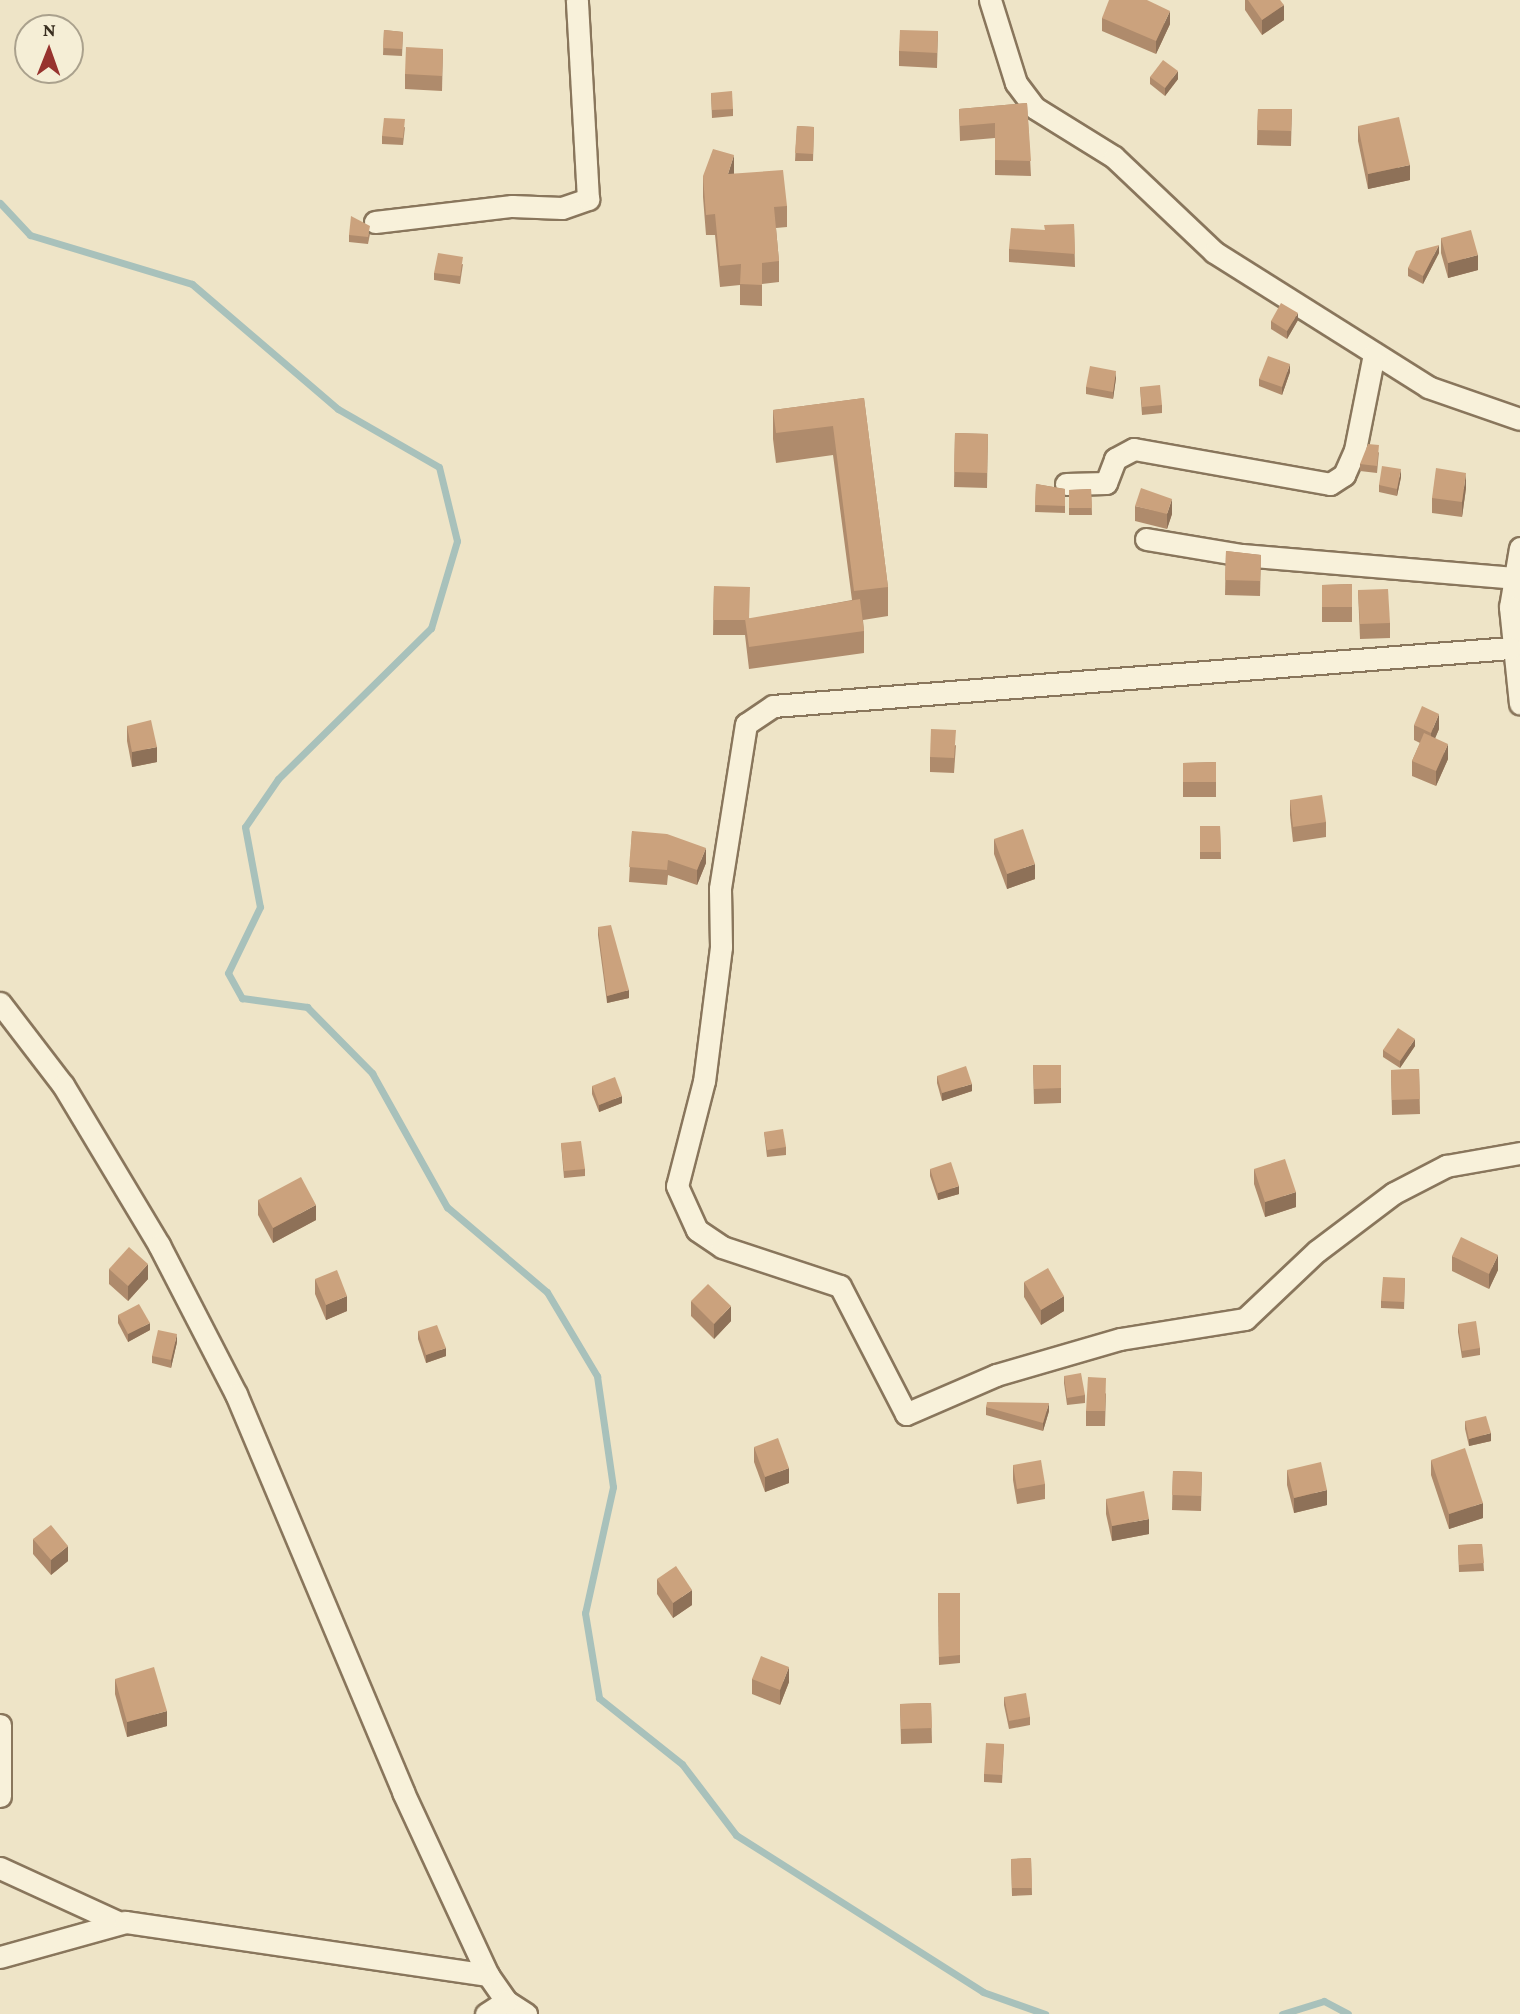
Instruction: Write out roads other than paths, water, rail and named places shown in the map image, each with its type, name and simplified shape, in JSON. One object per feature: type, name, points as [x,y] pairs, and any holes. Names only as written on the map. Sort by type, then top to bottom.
[{"type":"street","points":[[375,222],[512,206],[562,208],[588,199],[577,0]]},
{"type":"street","points":[[990,0],[1016,83],[1035,108],[1114,157],[1214,253],[1428,387],[1520,419]]},
{"type":"street","points":[[1066,484],[1106,483],[1115,459],[1134,449],[1329,484],[1345,475],[1355,450],[1374,354]]},
{"type":"street","points":[[1146,539],[1242,555],[1517,578]]},
{"type":"street","points":[[1520,548],[1510,648],[1520,703]]},
{"type":"street","points":[[1510,648],[773,706],[746,724],[720,889],[721,947],[704,1081],[677,1186],[697,1230],[722,1247],[840,1286],[906,1414],[996,1375],[1120,1339],[1245,1320],[1317,1251],[1394,1193],[1446,1166],[1520,1153]]},
{"type":"street","points":[[0,1003],[63,1085],[152,1234],[236,1394],[403,1792],[488,1975],[506,2001],[526,2014]]},
{"type":"street","points":[[0,1725],[0,1796]]},
{"type":"street","points":[[0,1868],[120,1923],[488,1975]]},
{"type":"street","points":[[0,1957],[120,1923]]},
{"type":"street","points":[[486,2014],[506,2001]]},
{"type":"waterway","points":[[0,203],[30,235],[192,284],[338,409],[439,467],[457,541],[431,628],[278,779],[245,827],[260,907],[228,973],[242,998],[307,1007],[372,1073],[447,1207],[547,1292],[597,1376],[613,1487],[585,1613],[599,1698],[682,1764],[736,1835],[983,1992],[1045,2014]]},
{"type":"waterway","points":[[1282,2014],[1324,2001],[1348,2014]]}]
